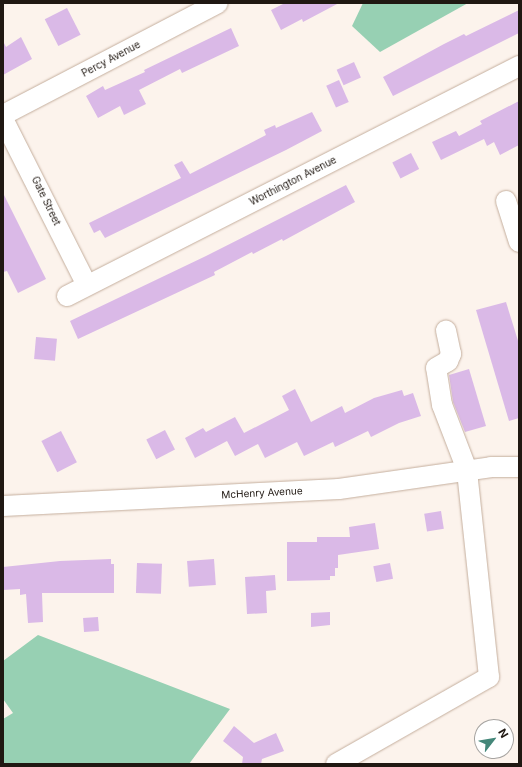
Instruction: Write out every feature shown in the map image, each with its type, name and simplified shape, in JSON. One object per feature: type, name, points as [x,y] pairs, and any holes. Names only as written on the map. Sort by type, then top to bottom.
[{"type":"street","name":"Percy Avenue","points":[[3,115],[218,3]]},
{"type":"street","name":"Worthington Avenue","points":[[67,296],[519,66]]},
{"type":"street","name":"Gate Street","points":[[3,119],[87,285]]},
{"type":"street","points":[[506,201],[519,242]]},
{"type":"street","points":[[336,764],[489,677],[467,470],[442,405],[436,368],[448,361],[451,354],[446,331]]},
{"type":"street","name":"McHenry Avenue","points":[[3,506],[339,489],[467,470],[519,467]]},
{"type":"green space","points":[[363,3],[468,3],[380,52],[352,26]]},
{"type":"green space","points":[[38,635],[230,709],[189,764],[3,764],[3,719],[13,713],[3,699],[3,661]]},
{"type":"building","points":[[285,3],[339,3],[303,22],[302,19],[281,30],[271,10]]},
{"type":"building","points":[[67,8],[81,35],[58,46],[45,19]]},
{"type":"building","points":[[519,10],[519,33],[393,96],[383,77],[464,34],[466,36]]},
{"type":"building","points":[[231,28],[239,46],[182,73],[180,69],[139,90],[146,104],[124,115],[120,106],[98,118],[86,96],[103,86],[105,90],[145,72],[144,70]]},
{"type":"building","points":[[21,37],[32,59],[3,75],[3,41],[6,47]]},
{"type":"building","points":[[354,62],[361,78],[344,85],[337,70]]},
{"type":"building","points":[[339,80],[349,102],[336,108],[326,86]]},
{"type":"building","points":[[519,101],[519,145],[500,155],[494,142],[487,146],[484,139],[441,160],[432,142],[456,131],[459,136],[482,124],[480,121]]},
{"type":"building","points":[[312,112],[322,131],[105,238],[100,230],[94,233],[89,223],[181,178],[174,165],[182,161],[190,174],[266,135],[264,130],[275,125],[276,128]]},
{"type":"building","points":[[411,153],[419,169],[400,179],[392,163]]},
{"type":"building","points":[[346,185],[355,202],[283,241],[282,239],[253,254],[252,252],[214,272],[215,275],[78,339],[70,321],[206,256]]},
{"type":"building","points":[[3,193],[46,279],[18,293],[7,271],[3,272]]},
{"type":"building","points":[[506,302],[519,344],[519,418],[509,421],[476,310]]},
{"type":"building","points":[[36,337],[57,339],[55,361],[34,359]]},
{"type":"building","points":[[469,369],[486,426],[465,432],[453,402],[449,375]]},
{"type":"building","points":[[295,389],[311,422],[342,406],[345,413],[374,398],[402,390],[404,396],[413,393],[421,416],[399,423],[371,437],[368,431],[335,447],[333,442],[304,456],[297,442],[265,458],[258,444],[235,456],[227,441],[195,458],[185,438],[203,428],[206,432],[235,417],[244,433],[289,410],[282,396]]},
{"type":"building","points":[[165,430],[175,450],[156,459],[146,440]]},
{"type":"building","points":[[61,431],[77,462],[57,472],[41,441]]},
{"type":"building","points":[[441,511],[444,529],[427,531],[424,514]]},
{"type":"building","points":[[375,523],[379,549],[338,555],[338,568],[335,568],[335,576],[330,576],[330,580],[287,581],[287,542],[317,542],[317,537],[350,537],[349,527]]},
{"type":"building","points":[[111,559],[111,564],[114,564],[114,593],[42,593],[43,622],[28,623],[26,594],[20,595],[20,589],[3,590],[3,567],[60,561]]},
{"type":"building","points":[[214,559],[216,585],[189,587],[187,561]]},
{"type":"building","points":[[137,563],[162,564],[161,594],[136,593]]},
{"type":"building","points":[[390,563],[393,579],[376,582],[373,566]]},
{"type":"building","points":[[275,575],[276,590],[266,591],[267,613],[247,614],[245,577]]},
{"type":"building","points":[[330,612],[330,625],[311,627],[311,613]]},
{"type":"building","points":[[98,617],[99,631],[84,632],[83,618]]},
{"type":"building","points":[[234,726],[254,743],[276,733],[284,751],[262,759],[261,764],[242,764],[243,757],[223,741]]}]
